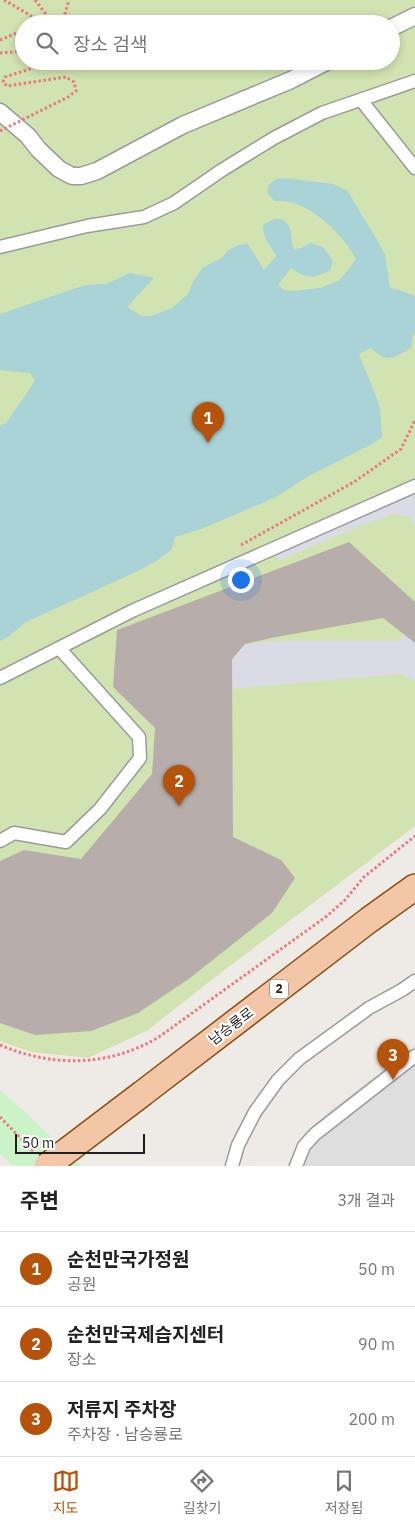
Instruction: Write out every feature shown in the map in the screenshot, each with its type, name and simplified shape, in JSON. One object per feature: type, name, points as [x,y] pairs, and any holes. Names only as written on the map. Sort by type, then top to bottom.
[{"type":"main road","name":"남승룡로","points":[[40,1159],[143,1093],[415,887]]},
{"type":"street","points":[[400,24],[415,16]]},
{"type":"street","points":[[0,112],[28,136],[38,149],[59,169],[72,176],[81,176],[97,170],[183,125],[310,70]]},
{"type":"street","points":[[0,247],[87,226],[144,217],[174,202],[274,138],[322,114],[415,81]]},
{"type":"street","points":[[361,100],[415,168]]},
{"type":"street","points":[[0,678],[132,611],[415,486]]},
{"type":"street","points":[[0,841],[14,833],[66,842],[100,809],[140,758],[140,737],[60,648]]},
{"type":"street","points":[[232,1166],[238,1145],[255,1112],[278,1080],[299,1059],[369,1008],[415,981]]},
{"type":"street","points":[[296,1166],[304,1146],[315,1134],[415,1056]]},
{"type":"path","points":[[4,0],[30,15]]},
{"type":"path","points":[[35,0],[47,15]]},
{"type":"path","points":[[64,15],[69,0]]},
{"type":"path","points":[[0,40],[15,34]]},
{"type":"path","points":[[0,53],[15,52]]},
{"type":"path","points":[[0,131],[76,92],[74,82],[66,77],[7,86],[3,82],[5,77],[27,70]]},
{"type":"path","points":[[235,548],[354,482],[393,455],[401,449],[415,420]]},
{"type":"path","points":[[0,1045],[31,1056],[69,1062],[108,1058],[145,1045],[327,916],[345,900],[364,877],[415,836]]},
{"type":"path","points":[[0,1117],[40,1159]]},
{"type":"green space","points":[[0,0],[415,0],[415,826],[148,1030],[88,1058],[32,1052],[0,1041]]},
{"type":"green space","points":[[0,1090],[81,1166],[13,1166],[0,1153]]},
{"type":"shaded area","points":[[415,486],[415,527],[409,517],[394,514],[278,561],[274,549]]},
{"type":"shaded area","points":[[415,605],[415,681],[401,674],[232,689],[232,659],[245,644],[275,641],[400,641]]},
{"type":"shaded area","points":[[415,1046],[415,1166],[291,1166],[303,1137],[326,1114]]},
{"type":"water","points":[[284,178],[333,184],[348,191],[385,255],[390,288],[415,296],[415,332],[411,348],[391,358],[382,356],[371,348],[359,354],[380,407],[382,437],[307,477],[276,497],[204,528],[175,537],[172,549],[158,560],[26,622],[0,641],[0,426],[6,423],[35,381],[30,373],[0,370],[0,314],[85,285],[106,284],[130,273],[154,278],[127,307],[142,316],[151,316],[172,308],[188,294],[202,268],[223,257],[227,251],[238,245],[248,244],[264,270],[276,256],[266,238],[263,225],[276,219],[284,220],[287,223],[294,249],[311,243],[323,247],[333,261],[330,271],[310,277],[302,275],[291,268],[278,285],[284,290],[292,291],[320,288],[340,280],[356,259],[337,233],[319,216],[299,205],[274,201],[267,192],[269,186],[274,180]]},
{"type":"building","points":[[349,542],[415,602],[415,643],[383,618],[245,644],[232,659],[233,837],[281,860],[295,878],[272,913],[190,978],[138,1013],[91,1031],[35,1035],[0,1023],[0,861],[24,850],[81,859],[152,774],[155,728],[113,687],[117,630]]},
{"type":"place","name":"순천만국가정원","points":[[208,443]]},
{"type":"place","name":"순천만국제습지센터","points":[[179,806]]},
{"type":"place","name":"저류지 주차장","points":[[393,1080]]}]
